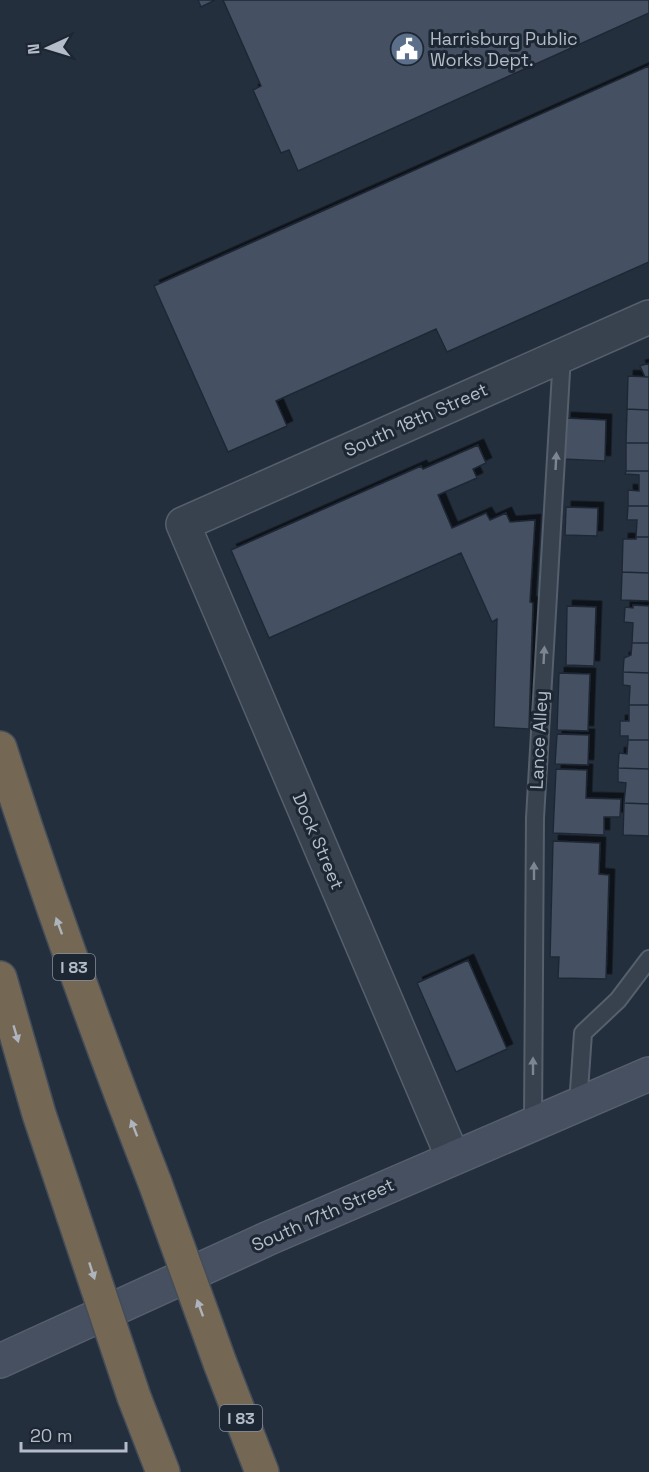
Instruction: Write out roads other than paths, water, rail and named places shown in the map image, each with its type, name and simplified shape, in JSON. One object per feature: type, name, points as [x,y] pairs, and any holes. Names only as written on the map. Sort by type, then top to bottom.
[{"type":"highway","name":"I 83","points":[[0,748],[42,879],[105,1054],[262,1472]]},
{"type":"highway","points":[[0,978],[39,1114],[134,1397],[164,1472]]},
{"type":"main road","name":"South 17th Street","points":[[0,1361],[269,1238],[649,1074]]},
{"type":"street","name":"South 18th Street","points":[[183,524],[649,316]]},
{"type":"street","name":"Dock Street","points":[[183,524],[453,1158]]},
{"type":"lane","name":"Lance Alley","points":[[533,1125],[535,818],[562,355]]},
{"type":"lane","points":[[578,1105],[583,1033],[618,1000],[649,959]]},
{"type":"place","name":"Harrisburg Public Works Dept.","points":[[407,49]]}]
